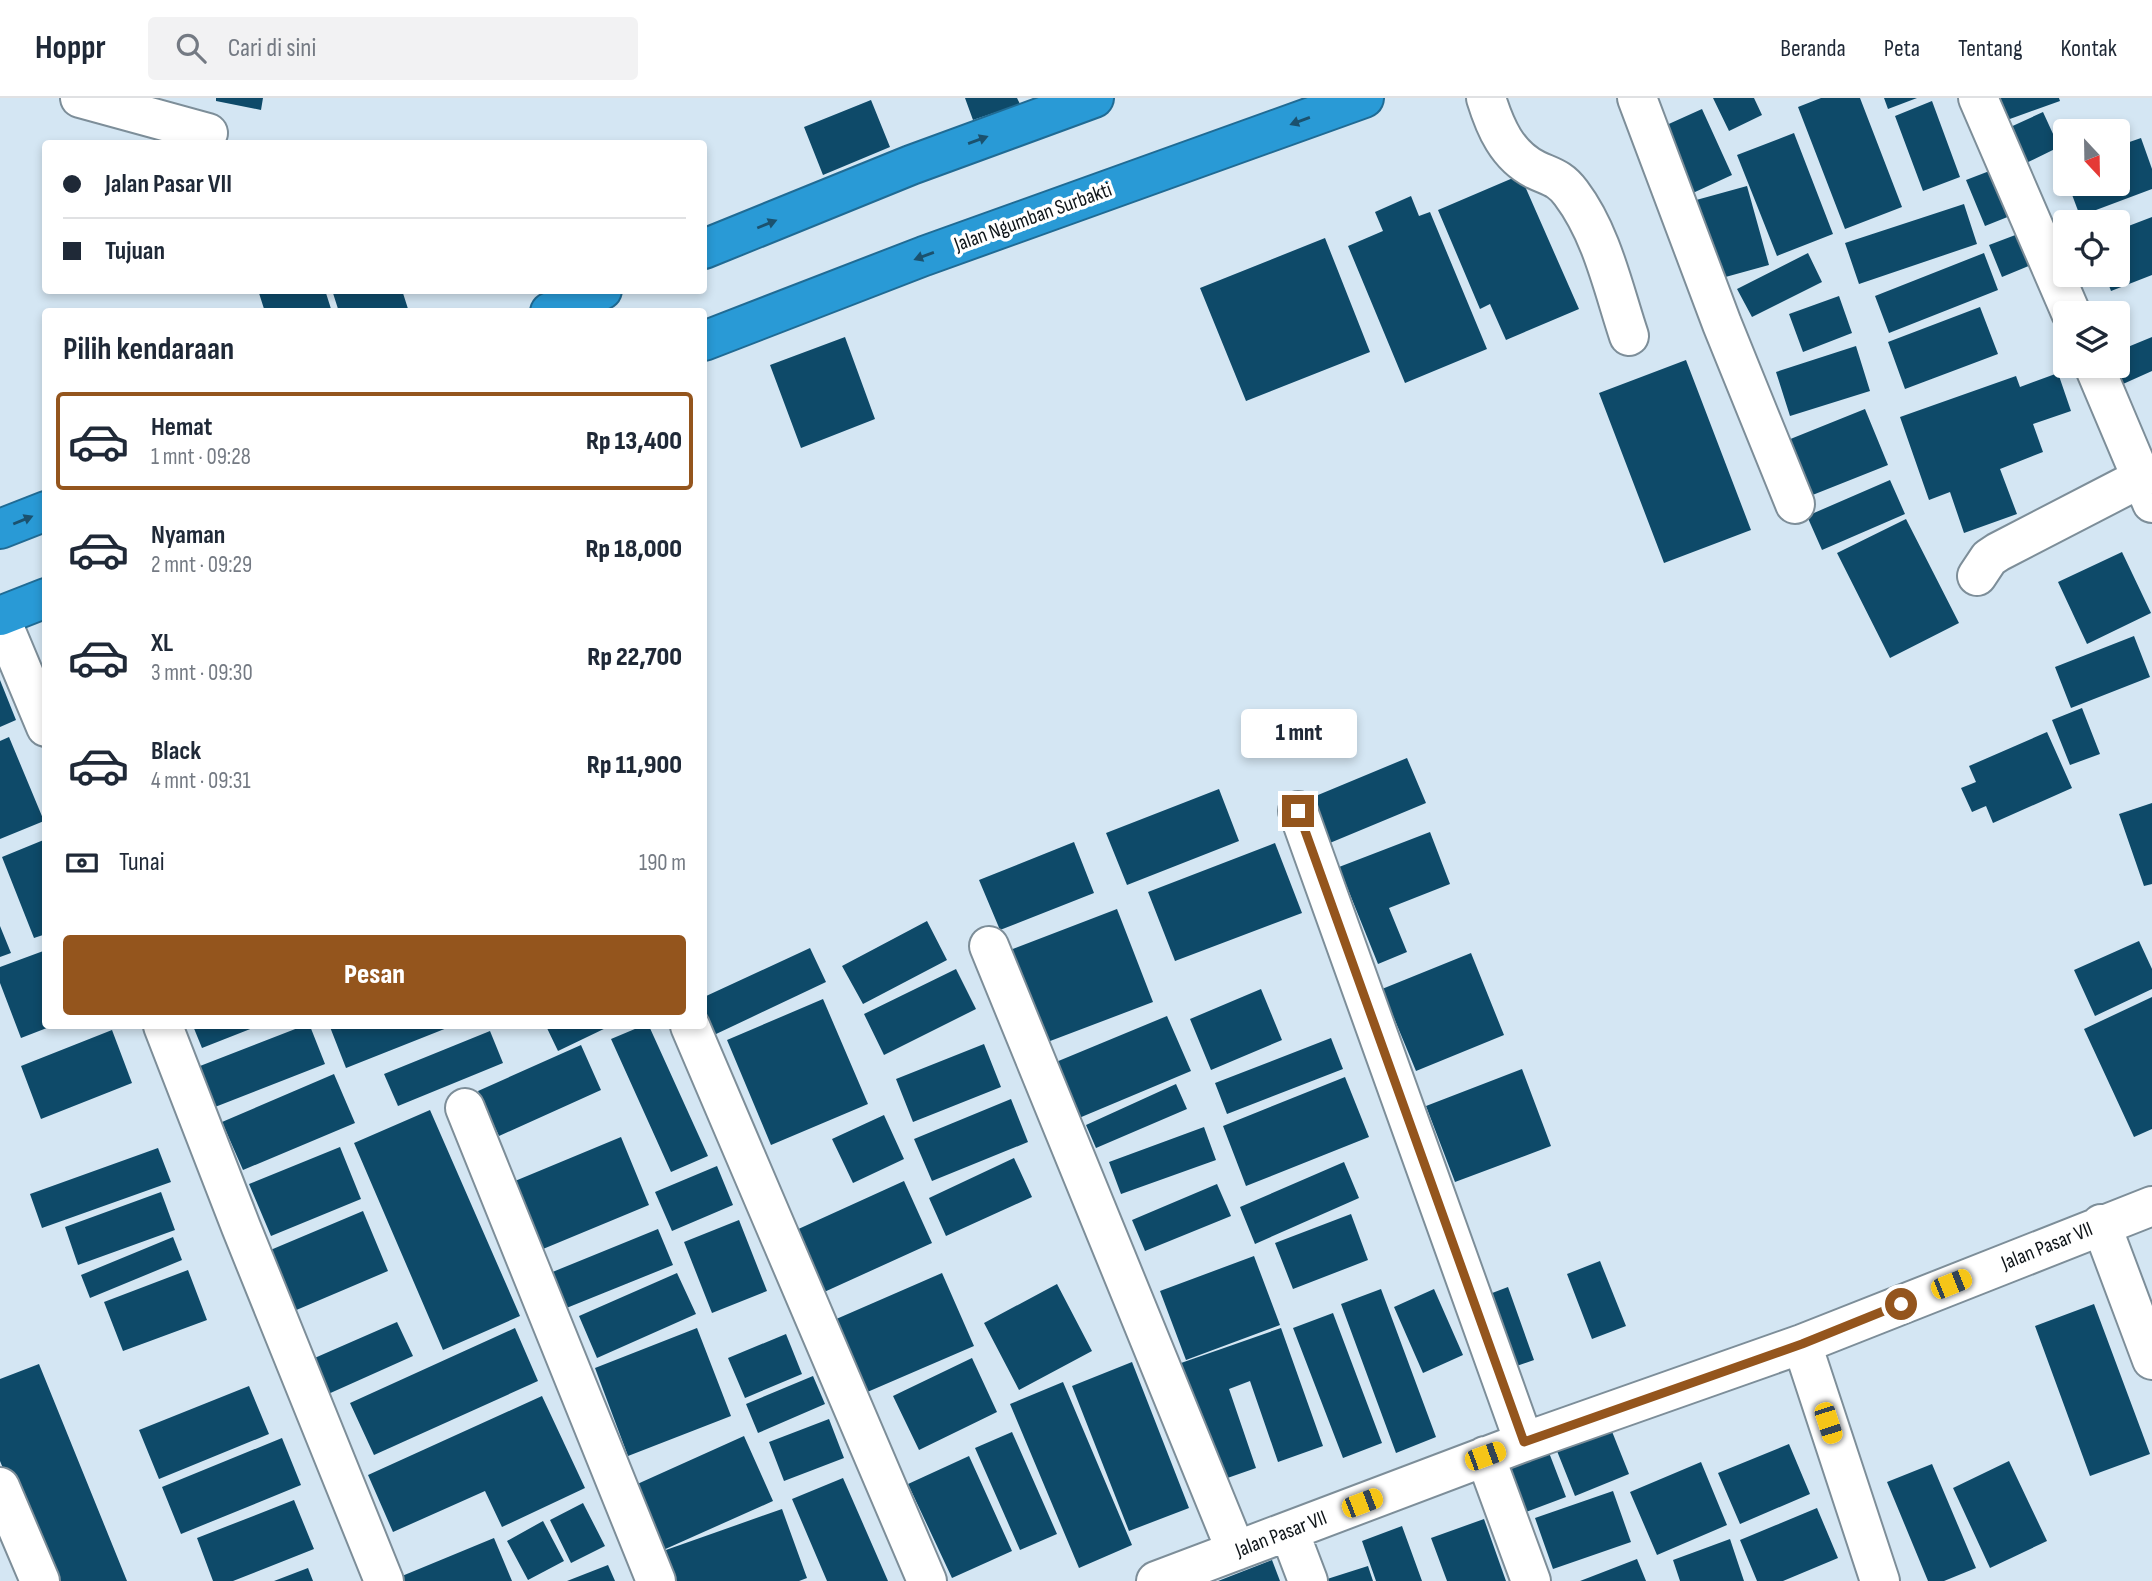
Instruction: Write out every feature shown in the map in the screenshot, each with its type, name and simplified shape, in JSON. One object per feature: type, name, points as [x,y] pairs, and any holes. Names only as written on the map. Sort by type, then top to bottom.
[{"type":"highway","points":[[707,248],[911,165],[1094,98]]},
{"type":"highway","name":"Jalan Ngumban Surbakti","points":[[707,340],[924,256],[1364,98]]},
{"type":"highway","points":[[559,308],[593,294]]},
{"type":"highway","points":[[0,529],[42,513]]},
{"type":"highway","points":[[0,616],[42,600]]},
{"type":"street","points":[[80,98],[208,133]]},
{"type":"street","points":[[1486,98],[1495,127],[1514,155],[1536,170],[1551,174],[1570,190],[1602,253],[1629,336]]},
{"type":"street","points":[[1637,98],[1722,324],[1795,504]]},
{"type":"street","points":[[1978,98],[2066,301]]},
{"type":"street","points":[[1977,576],[1989,558],[1998,552],[2146,491],[2099,378]]},
{"type":"street","points":[[0,616],[42,717]]},
{"type":"street","points":[[1298,811],[1524,1442]]},
{"type":"street","points":[[989,946],[1236,1551]]},
{"type":"street","points":[[164,1029],[384,1581]]},
{"type":"street","points":[[691,1029],[927,1581]]},
{"type":"street","points":[[465,1108],[656,1581]]},
{"type":"street","name":"Jalan Pasar VII","points":[[1156,1581],[1485,1456],[1802,1344],[2152,1206]]},
{"type":"street","points":[[2101,1224],[2152,1360]]},
{"type":"street","points":[[1802,1344],[1881,1581]]},
{"type":"street","points":[[1485,1456],[1531,1581]]},
{"type":"street","points":[[0,1487],[40,1581]]},
{"type":"street","points":[[1289,1531],[1308,1581]]},
{"type":"building","points":[[216,98],[263,98],[261,110],[216,101]]},
{"type":"building","points":[[965,98],[1017,98],[1020,104],[973,120]]},
{"type":"building","points":[[1713,98],[1754,98],[1762,115],[1729,131]]},
{"type":"building","points":[[1821,98],[1860,98],[1902,207],[1845,229],[1798,107]]},
{"type":"building","points":[[1884,98],[1917,98],[1888,109]]},
{"type":"building","points":[[1987,98],[2059,98],[2060,101],[1996,124]]},
{"type":"building","points":[[871,100],[890,147],[823,175],[804,127]]},
{"type":"building","points":[[1932,101],[1960,177],[1923,191],[1895,116]]},
{"type":"building","points":[[1702,109],[1732,175],[1682,198],[1651,132]]},
{"type":"building","points":[[2043,112],[2053,134],[2053,150],[2022,165],[2006,129]]},
{"type":"building","points":[[1794,133],[1833,234],[1777,256],[1737,155]]},
{"type":"building","points":[[2141,138],[2152,169],[2152,189],[2096,210],[2078,210],[2072,196],[2130,196],[2130,142]]},
{"type":"building","points":[[1992,170],[2010,216],[1985,226],[1966,180]]},
{"type":"building","points":[[1520,175],[1579,309],[1506,340],[1490,304],[1480,309],[1438,210]]},
{"type":"building","points":[[1747,186],[1769,265],[1711,281],[1689,202]]},
{"type":"building","points":[[1411,196],[1419,216],[1430,212],[1487,349],[1405,383],[1348,246],[1383,231],[1375,212]]},
{"type":"building","points":[[1964,204],[1977,244],[1859,284],[1845,243]]},
{"type":"building","points":[[2152,217],[2152,275],[2130,284],[2130,225]]},
{"type":"building","points":[[2018,234],[2031,265],[2002,277],[1989,245]]},
{"type":"building","points":[[1325,238],[1370,352],[1246,401],[1200,288]]},
{"type":"building","points":[[1808,253],[1822,282],[1752,317],[1737,289]]},
{"type":"building","points":[[1984,253],[1998,290],[1889,333],[1875,296]]},
{"type":"building","points":[[259,294],[326,294],[331,308],[264,308]]},
{"type":"building","points":[[333,294],[403,294],[408,308],[338,308]]},
{"type":"building","points":[[1839,296],[1852,333],[1803,352],[1789,314]]},
{"type":"building","points":[[1980,307],[1998,354],[1905,389],[1888,342]]},
{"type":"building","points":[[845,337],[875,419],[801,448],[770,365]]},
{"type":"building","points":[[2152,337],[2152,371],[2123,384],[2120,378],[2130,378],[2130,346]]},
{"type":"building","points":[[1856,346],[1870,391],[1790,416],[1776,372]]},
{"type":"building","points":[[1686,360],[1751,530],[1664,563],[1599,393]]},
{"type":"building","points":[[2053,375],[2053,378],[2060,378],[2071,411],[2033,424],[2043,452],[2000,469],[2017,514],[1964,533],[1950,492],[1929,500],[1900,417],[2016,376],[2020,387]]},
{"type":"building","points":[[1865,409],[1888,465],[1805,498],[1783,442]]},
{"type":"building","points":[[1890,480],[1905,514],[1822,550],[1807,516]]},
{"type":"building","points":[[1906,519],[1959,623],[1890,658],[1837,553]]},
{"type":"building","points":[[2122,552],[2151,613],[2087,644],[2058,582]]},
{"type":"building","points":[[2134,636],[2150,677],[2071,708],[2055,667]]},
{"type":"building","points":[[0,680],[16,720],[0,727]]},
{"type":"building","points":[[2082,708],[2100,754],[2070,765],[2052,720]]},
{"type":"building","points":[[2047,732],[2072,788],[1993,823],[1986,806],[1972,812],[1961,788],[1976,782],[1969,766]]},
{"type":"building","points":[[9,737],[42,822],[0,839],[0,741]]},
{"type":"building","points":[[1407,758],[1426,803],[1325,845],[1306,800]]},
{"type":"building","points":[[1219,789],[1239,841],[1127,885],[1106,833]]},
{"type":"building","points":[[2152,803],[2152,884],[2144,886],[2119,814]]},
{"type":"building","points":[[1430,832],[1450,884],[1389,908],[1407,952],[1378,964],[1339,867]]},
{"type":"building","points":[[42,841],[42,935],[34,938],[2,857]]},
{"type":"building","points":[[1074,842],[1094,893],[1000,930],[979,880]]},
{"type":"building","points":[[1275,843],[1302,913],[1175,961],[1148,892]]},
{"type":"building","points":[[1117,909],[1153,1002],[1037,1046],[1002,953]]},
{"type":"building","points":[[927,921],[947,960],[863,1004],[842,966]]},
{"type":"building","points":[[0,926],[11,953],[0,957]]},
{"type":"building","points":[[2139,941],[2152,969],[2152,989],[2095,1016],[2074,970]]},
{"type":"building","points":[[810,948],[826,982],[714,1035],[707,1020],[707,996]]},
{"type":"building","points":[[42,951],[42,1029],[44,1029],[21,1038],[0,983],[0,967]]},
{"type":"building","points":[[1471,953],[1504,1035],[1416,1071],[1382,989]]},
{"type":"building","points":[[956,969],[976,1009],[884,1055],[864,1014]]},
{"type":"building","points":[[1261,989],[1282,1040],[1211,1070],[1190,1019]]},
{"type":"building","points":[[2152,997],[2152,1129],[2134,1137],[2084,1029]]},
{"type":"building","points":[[823,999],[868,1104],[771,1145],[727,1040]]},
{"type":"building","points":[[1167,1016],[1191,1071],[1079,1118],[1056,1062]]},
{"type":"building","points":[[194,1029],[250,1029],[202,1048]]},
{"type":"building","points":[[295,1029],[311,1029],[325,1064],[215,1107],[200,1066]]},
{"type":"building","points":[[331,1029],[444,1029],[346,1068]]},
{"type":"building","points":[[547,1029],[604,1029],[558,1051]]},
{"type":"building","points":[[635,1029],[650,1029],[708,1156],[671,1172],[611,1039]]},
{"type":"building","points":[[112,1030],[132,1083],[41,1119],[21,1066]]},
{"type":"building","points":[[490,1031],[503,1063],[398,1106],[384,1074]]},
{"type":"building","points":[[1331,1038],[1343,1069],[1227,1114],[1215,1083]]},
{"type":"building","points":[[984,1044],[1001,1087],[913,1122],[896,1079]]},
{"type":"building","points":[[581,1045],[601,1090],[499,1136],[478,1091]]},
{"type":"building","points":[[1522,1069],[1551,1146],[1455,1182],[1426,1106]]},
{"type":"building","points":[[334,1074],[355,1123],[243,1170],[222,1122]]},
{"type":"building","points":[[1345,1077],[1369,1137],[1246,1186],[1223,1126]]},
{"type":"building","points":[[1176,1084],[1187,1109],[1096,1148],[1086,1125]]},
{"type":"building","points":[[1011,1099],[1028,1142],[932,1181],[914,1139]]},
{"type":"building","points":[[430,1110],[520,1316],[443,1350],[354,1143]]},
{"type":"building","points":[[884,1115],[904,1159],[853,1183],[832,1139]]},
{"type":"building","points":[[1204,1127],[1216,1160],[1121,1194],[1109,1162]]},
{"type":"building","points":[[621,1137],[649,1205],[543,1249],[515,1181]]},
{"type":"building","points":[[340,1147],[361,1199],[271,1236],[249,1184]]},
{"type":"building","points":[[158,1148],[171,1182],[42,1228],[30,1194]]},
{"type":"building","points":[[1014,1158],[1032,1197],[946,1236],[929,1198]]},
{"type":"building","points":[[1344,1162],[1359,1198],[1255,1244],[1240,1207]]},
{"type":"building","points":[[717,1166],[733,1205],[672,1231],[655,1192]]},
{"type":"building","points":[[904,1181],[932,1243],[822,1293],[794,1231]]},
{"type":"building","points":[[1217,1184],[1231,1216],[1145,1251],[1132,1220]]},
{"type":"building","points":[[161,1192],[175,1230],[78,1265],[65,1227]]},
{"type":"building","points":[[363,1211],[388,1271],[287,1314],[261,1254]]},
{"type":"building","points":[[1351,1214],[1368,1260],[1293,1289],[1275,1243]]},
{"type":"building","points":[[739,1220],[767,1291],[712,1313],[684,1242]]},
{"type":"building","points":[[658,1229],[673,1265],[564,1309],[550,1273]]},
{"type":"building","points":[[173,1237],[182,1260],[90,1298],[81,1275]]},
{"type":"building","points":[[1254,1256],[1280,1325],[1186,1360],[1160,1291]]},
{"type":"building","points":[[1600,1261],[1626,1326],[1592,1339],[1567,1274]]},
{"type":"building","points":[[188,1270],[207,1320],[123,1351],[104,1302]]},
{"type":"building","points":[[677,1273],[696,1314],[597,1358],[579,1316]]},
{"type":"building","points":[[942,1273],[974,1346],[865,1393],[834,1320]]},
{"type":"building","points":[[1057,1284],[1092,1351],[1019,1390],[984,1323]]},
{"type":"building","points":[[1508,1287],[1534,1360],[1505,1370],[1479,1298]]},
{"type":"building","points":[[1381,1289],[1436,1437],[1396,1453],[1341,1304]]},
{"type":"building","points":[[1434,1289],[1463,1355],[1423,1373],[1394,1307]]},
{"type":"building","points":[[2094,1304],[2150,1454],[2090,1476],[2035,1326]]},
{"type":"building","points":[[1333,1313],[1382,1443],[1343,1458],[1293,1328]]},
{"type":"building","points":[[397,1322],[413,1356],[326,1395],[310,1360]]},
{"type":"building","points":[[515,1328],[538,1381],[374,1455],[350,1403]]},
{"type":"building","points":[[697,1328],[731,1416],[628,1456],[595,1368]]},
{"type":"building","points":[[1281,1328],[1323,1446],[1278,1462],[1250,1381],[1229,1389],[1256,1468],[1216,1482],[1181,1363]]},
{"type":"building","points":[[786,1334],[802,1374],[745,1398],[728,1358]]},
{"type":"building","points":[[972,1358],[997,1412],[919,1450],[893,1396]]},
{"type":"building","points":[[1132,1362],[1189,1508],[1129,1531],[1072,1386]]},
{"type":"building","points":[[39,1364],[127,1581],[49,1581],[0,1461],[0,1379]]},
{"type":"building","points":[[813,1376],[825,1404],[758,1433],[746,1404]]},
{"type":"building","points":[[1063,1382],[1132,1545],[1079,1568],[1010,1404]]},
{"type":"building","points":[[249,1386],[269,1434],[159,1479],[139,1430]]},
{"type":"building","points":[[542,1396],[585,1488],[502,1527],[485,1491],[393,1532],[368,1475]]},
{"type":"building","points":[[829,1419],[844,1458],[784,1481],[769,1442]]},
{"type":"building","points":[[1611,1429],[1629,1474],[1575,1496],[1557,1451]]},
{"type":"building","points":[[1012,1432],[1057,1534],[1020,1550],[975,1448]]},
{"type":"building","points":[[744,1436],[773,1501],[652,1555],[624,1490]]},
{"type":"building","points":[[282,1438],[301,1485],[181,1534],[162,1487]]},
{"type":"building","points":[[1789,1444],[1810,1494],[1740,1524],[1718,1473]]},
{"type":"building","points":[[1548,1450],[1566,1497],[1515,1516],[1497,1469]]},
{"type":"building","points":[[969,1456],[1012,1551],[952,1578],[908,1484]]},
{"type":"building","points":[[2009,1461],[2047,1541],[1990,1568],[1953,1488]]},
{"type":"building","points":[[1701,1462],[1727,1525],[1657,1555],[1630,1492]]},
{"type":"building","points":[[1932,1464],[1976,1568],[1944,1581],[1928,1581],[1887,1482]]},
{"type":"building","points":[[843,1478],[888,1581],[827,1581],[792,1499]]},
{"type":"building","points":[[1613,1491],[1631,1542],[1553,1569],[1535,1518]]},
{"type":"building","points":[[294,1500],[314,1549],[233,1581],[213,1581],[197,1538]]},
{"type":"building","points":[[583,1503],[605,1546],[571,1563],[550,1520]]},
{"type":"building","points":[[1817,1508],[1838,1558],[1783,1581],[1757,1581],[1740,1540]]},
{"type":"building","points":[[782,1509],[807,1578],[799,1581],[674,1581],[663,1551]]},
{"type":"building","points":[[1484,1519],[1506,1581],[1447,1581],[1431,1538]]},
{"type":"building","points":[[543,1521],[564,1561],[528,1580],[507,1541]]},
{"type":"building","points":[[1402,1526],[1422,1581],[1376,1581],[1362,1541]]},
{"type":"building","points":[[494,1538],[512,1581],[404,1581],[402,1576]]},
{"type":"building","points":[[1730,1539],[1744,1581],[1680,1581],[1673,1560]]},
{"type":"building","points":[[1637,1559],[1646,1581],[1580,1581]]},
{"type":"building","points":[[1272,1560],[1280,1581],[1218,1581]]},
{"type":"building","points":[[608,1565],[615,1581],[567,1581]]},
{"type":"building","points":[[1368,1566],[1373,1581],[1324,1581],[1324,1580]]},
{"type":"building","points":[[308,1568],[313,1581],[274,1581]]},
{"type":"route","points":[[1298,811],[1524,1442],[1802,1344],[1901,1304]]}]
